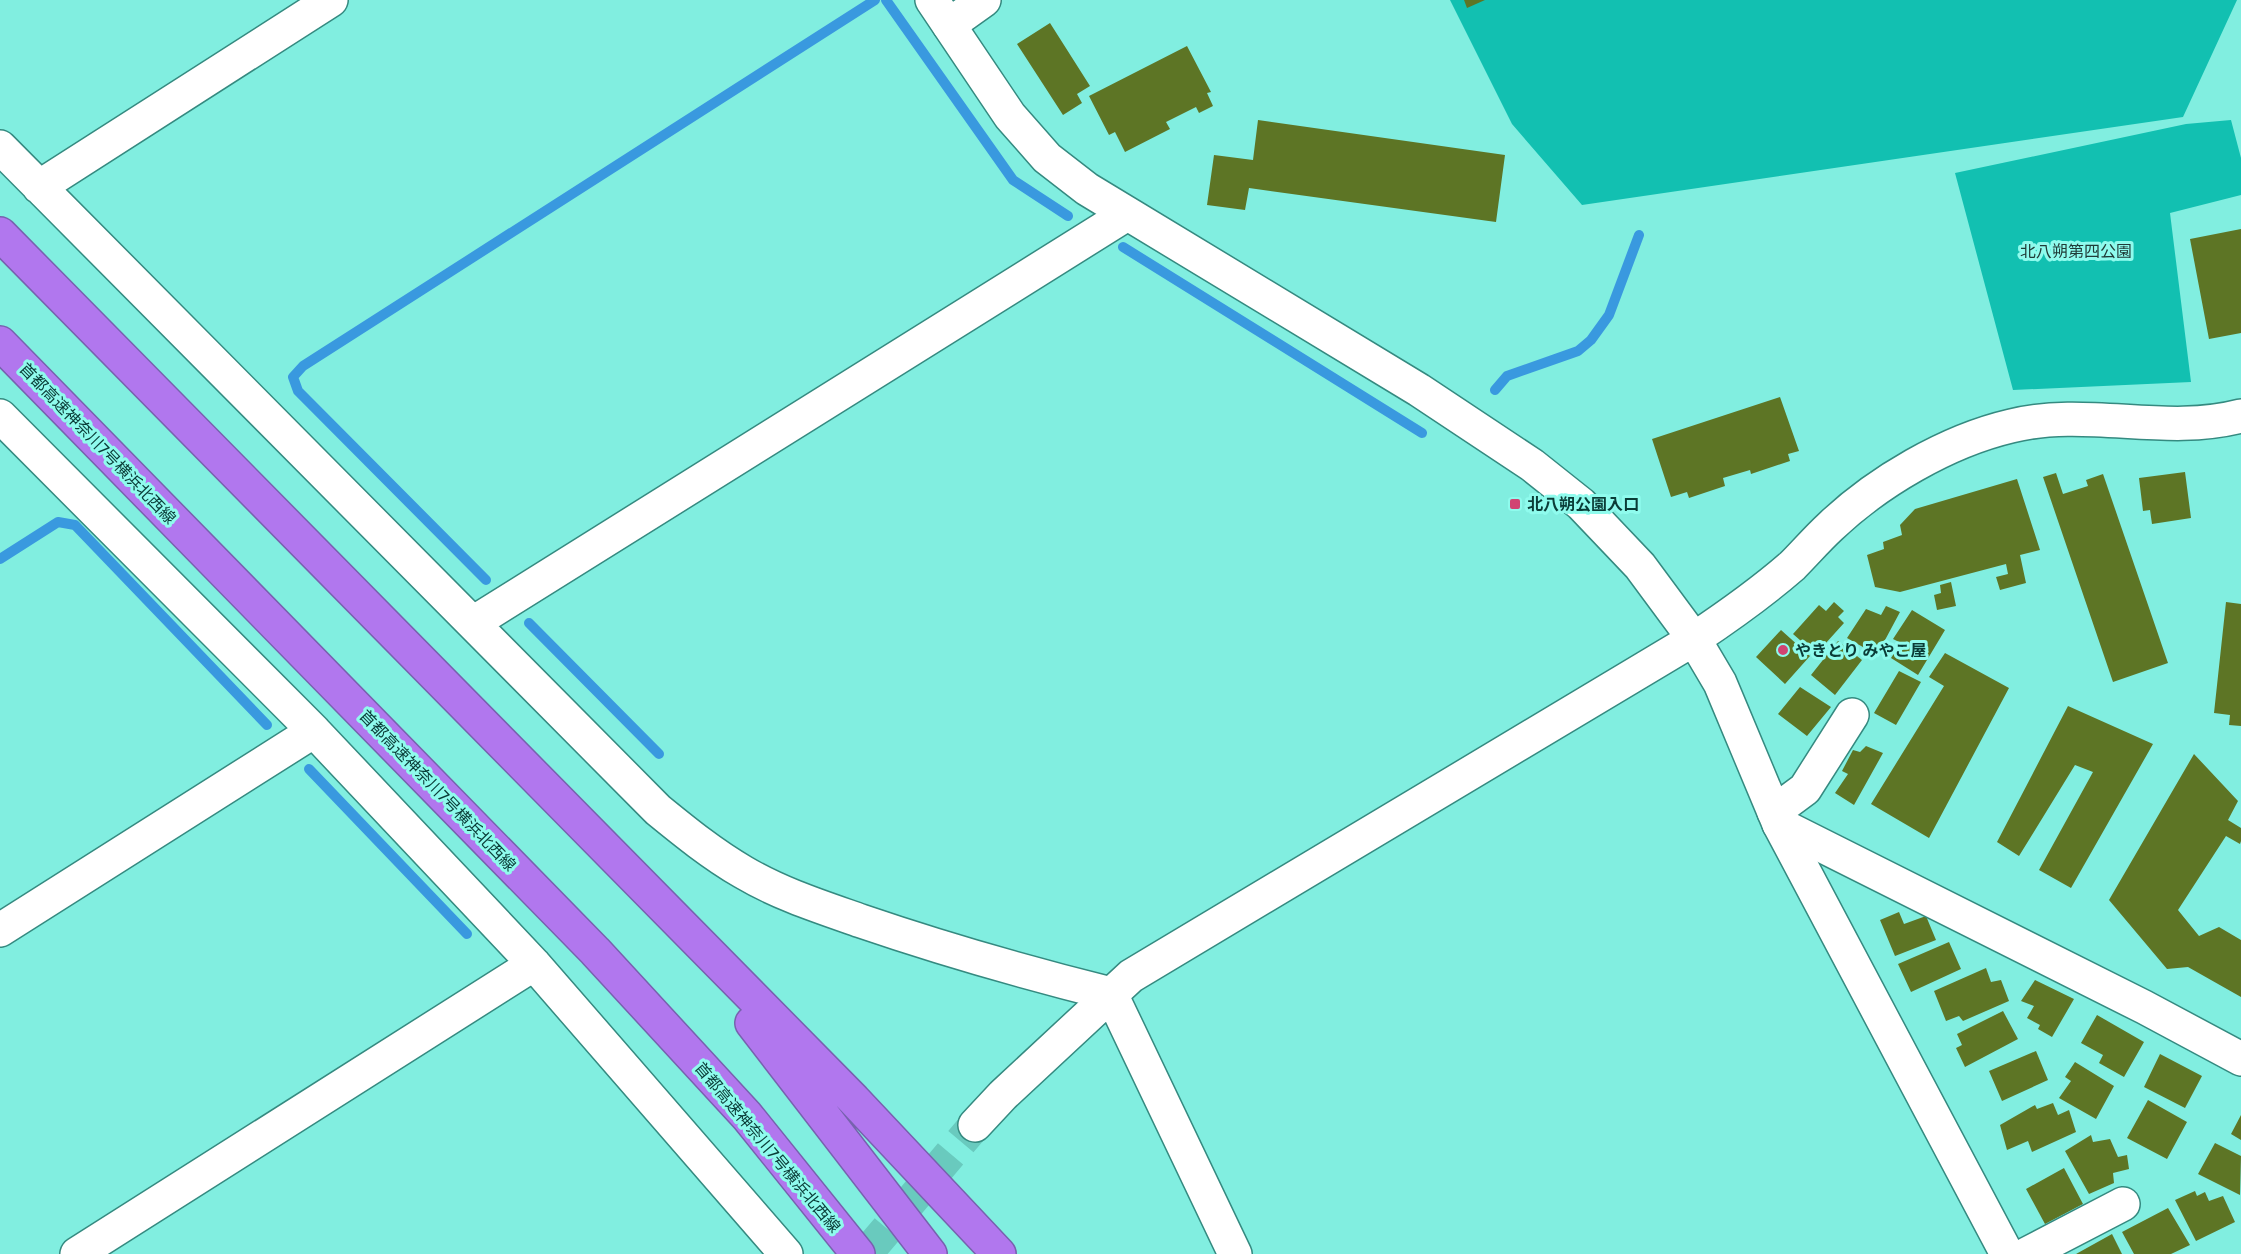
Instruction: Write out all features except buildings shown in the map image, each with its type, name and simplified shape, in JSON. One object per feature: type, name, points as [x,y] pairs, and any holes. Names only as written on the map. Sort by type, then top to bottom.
[{"type":"highway","points":[[0,234],[854,1100],[999,1254]]},
{"type":"highway","name":"首都高速神奈川7号横浜北西線","points":[[0,343],[596,951],[747,1116],[858,1254]]},
{"type":"highway","points":[[650,895],[824,1114],[930,1254]]},
{"type":"street","points":[[39,187],[331,0]]},
{"type":"street","points":[[984,0],[941,12],[1010,116],[1047,158],[1088,189],[1127,214],[1419,390],[1532,465],[1581,504],[1640,566],[1694,639],[1720,683],[1777,818],[2007,1254]]},
{"type":"street","points":[[0,147],[658,810],[698,843],[744,873],[786,895],[1016,970],[1111,994]]},
{"type":"street","points":[[472,623],[1127,214]]},
{"type":"street","points":[[0,416],[314,731],[534,964],[786,1254]]},
{"type":"street","points":[[975,1125],[1003,1095],[1131,976],[1694,639],[1792,566],[1831,525],[1885,483],[1948,448],[2011,426],[2072,418],[2172,425],[2217,422],[2241,416]]},
{"type":"street","points":[[1777,818],[1804,789],[1852,715]]},
{"type":"street","points":[[0,930],[314,731]]},
{"type":"street","points":[[1777,818],[2241,1059]]},
{"type":"street","points":[[77,1254],[534,964]]},
{"type":"street","points":[[1111,994],[1235,1254]]},
{"type":"street","points":[[2027,1254],[2124,1204]]},
{"type":"green space","points":[[1450,0],[2237,0],[2183,117],[1582,205],[1512,124]]},
{"type":"green space","name":"北八朔第四公園","points":[[2231,120],[2241,158],[2241,195],[2170,213],[2191,382],[2013,390],[1955,173],[2186,124]]},
{"type":"waterway","points":[[486,580],[298,391],[293,377],[303,366],[875,0]]},
{"type":"waterway","points":[[886,0],[1013,180],[1068,216]]},
{"type":"waterway","points":[[1495,390],[1507,376],[1578,351],[1591,340],[1609,315],[1639,235]]},
{"type":"waterway","points":[[1123,247],[1422,433]]},
{"type":"waterway","points":[[0,559],[58,522],[75,525],[267,725]]},
{"type":"waterway","points":[[529,623],[659,754]]},
{"type":"waterway","points":[[309,769],[467,934]]},
{"type":"tunnel","points":[[866,1254],[975,1125]]},
{"type":"place","name":"北八朔公園入口","points":[[1515,504]]},
{"type":"place","name":"やきとり みやこ屋","points":[[1783,650]]}]
